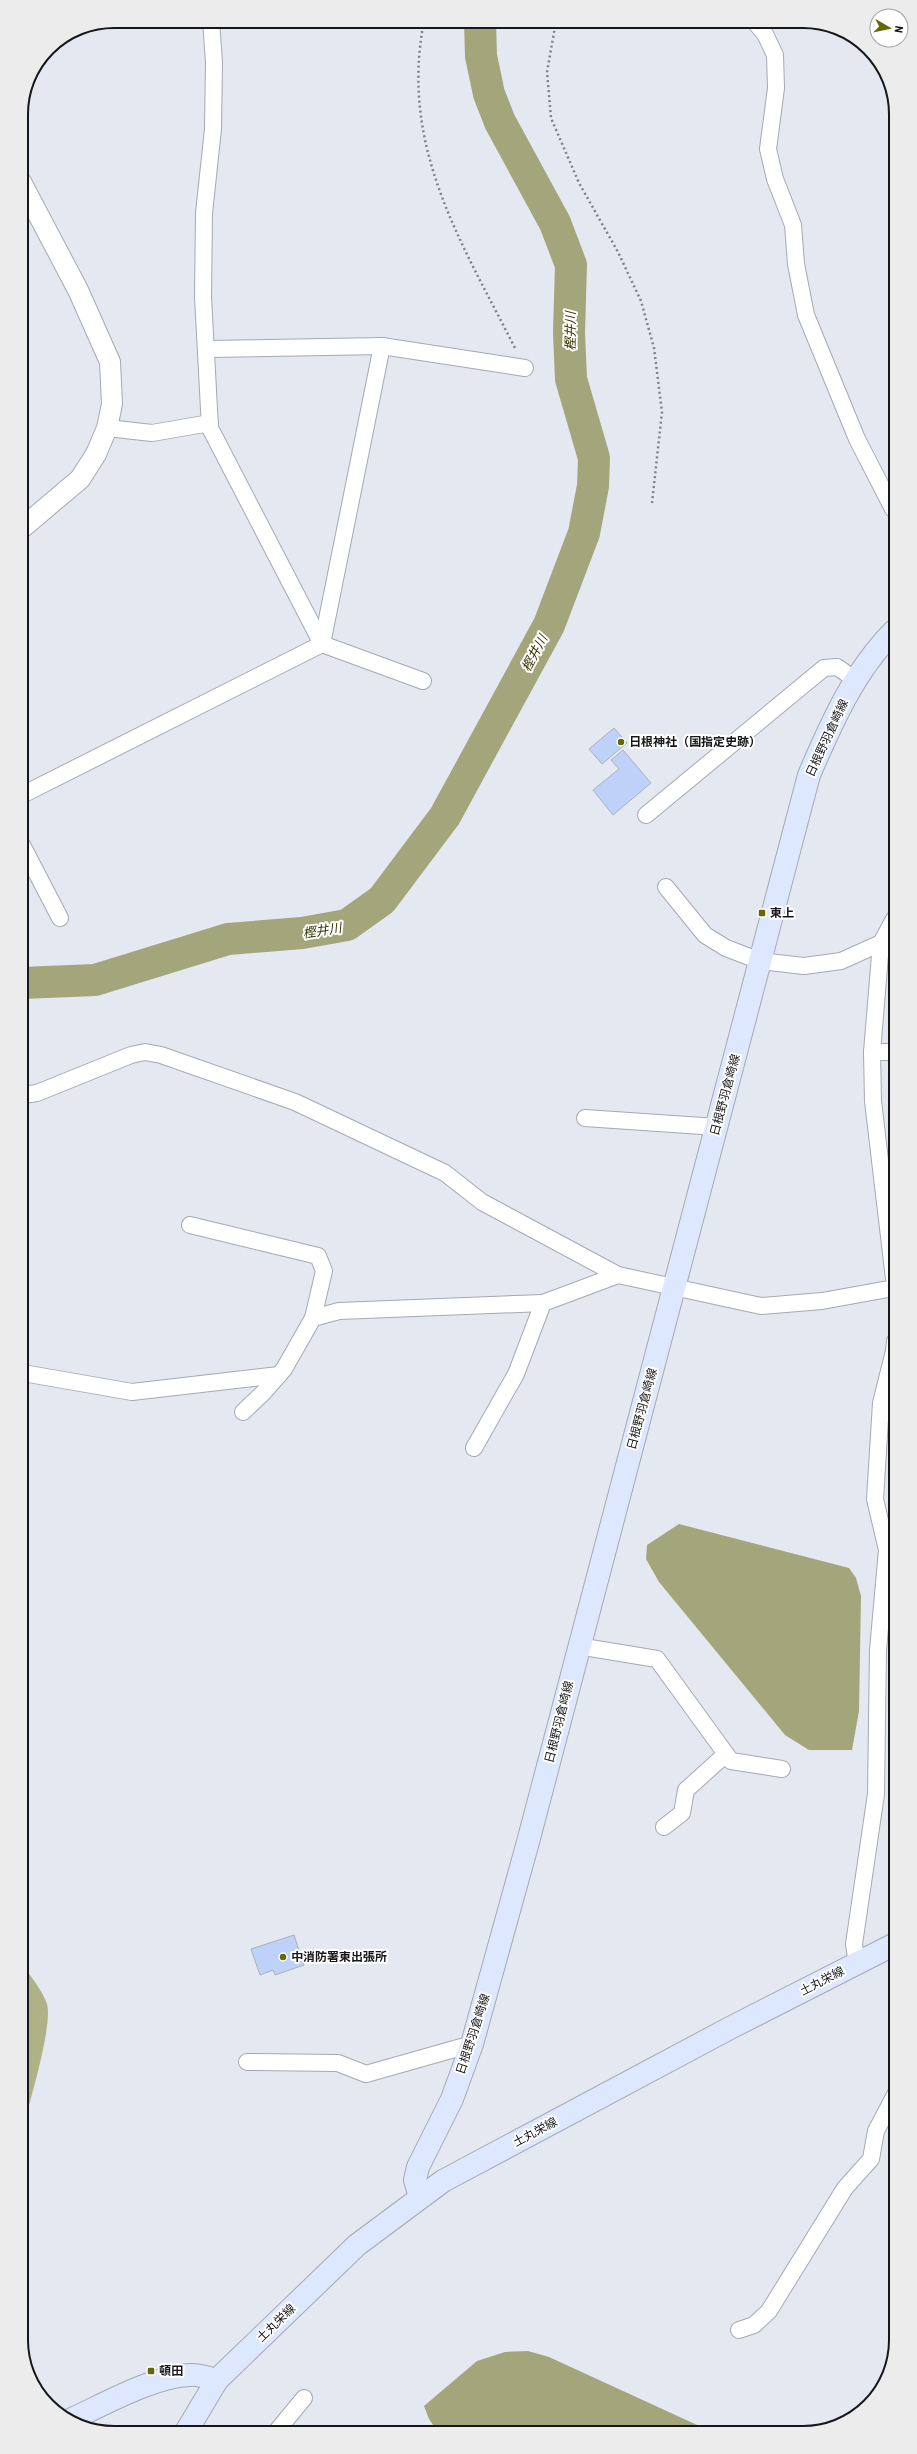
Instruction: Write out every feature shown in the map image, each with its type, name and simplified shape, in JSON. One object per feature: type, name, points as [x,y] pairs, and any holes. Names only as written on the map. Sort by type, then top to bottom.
[{"type":"main road","name":"日根野羽倉崎線","points":[[420,2197],[415,2180],[418,2167],[452,2099],[472,2044],[530,1834],[578,1646],[675,1288],[809,775],[828,729],[856,680],[880,645],[889,636]]},
{"type":"main road","name":"土丸栄線","points":[[190,2426],[217,2380],[357,2246],[443,2181],[730,2028],[889,1947]]},
{"type":"main road","points":[[76,2417],[115,2398],[170,2377],[192,2374],[217,2380]]},
{"type":"street","points":[[212,28],[214,62],[213,129],[204,213],[203,297],[210,428],[322,644],[423,681]]},
{"type":"street","points":[[760,28],[766,34],[775,55],[776,88],[768,149],[774,179],[793,225],[796,264],[806,314],[857,439],[889,501]]},
{"type":"street","points":[[28,195],[78,290],[110,362],[112,404],[107,428],[96,454],[80,479],[28,523]]},
{"type":"street","points":[[206,349],[382,346],[525,368]]},
{"type":"street","points":[[322,644],[382,346]]},
{"type":"street","points":[[107,428],[152,433],[210,423]]},
{"type":"street","points":[[28,792],[322,644]]},
{"type":"street","points":[[646,815],[824,668],[837,667],[856,680]]},
{"type":"street","points":[[28,857],[60,918]]},
{"type":"street","points":[[666,887],[705,935],[726,948],[760,961],[804,966],[841,961],[881,943]]},
{"type":"street","points":[[889,928],[881,943],[872,1052],[873,1102],[889,1233]]},
{"type":"street","points":[[28,1095],[37,1093],[131,1055],[145,1052],[161,1055],[295,1102],[445,1172],[482,1202],[618,1275],[761,1306],[822,1301],[889,1289]]},
{"type":"street","points":[[872,1052],[889,1052]]},
{"type":"street","points":[[585,1118],[717,1127]]},
{"type":"street","points":[[190,1225],[318,1256],[324,1271],[313,1318],[279,1375],[243,1412]]},
{"type":"street","points":[[313,1318],[339,1311],[543,1303],[618,1275]]},
{"type":"street","points":[[474,1448],[516,1374],[543,1303]]},
{"type":"street","points":[[857,1964],[854,1944],[876,1794],[878,1650],[887,1550],[875,1499],[881,1403],[889,1371]]},
{"type":"street","points":[[28,1374],[132,1392],[279,1375]]},
{"type":"street","points":[[578,1646],[657,1659],[731,1761],[782,1769]]},
{"type":"street","points":[[664,1827],[682,1813],[686,1790],[726,1754]]},
{"type":"street","points":[[247,2062],[338,2063],[366,2074],[472,2044]]},
{"type":"street","points":[[739,2330],[754,2325],[769,2311],[845,2188],[871,2159],[876,2131],[889,2106]]},
{"type":"street","points":[[286,2426],[304,2398]]},
{"type":"path","points":[[423,28],[418,76],[420,116],[436,186],[451,222],[525,368]]},
{"type":"path","points":[[555,28],[547,72],[551,118],[580,183],[618,252],[641,301],[654,348],[662,412],[652,503]]},
{"type":"shaded area","points":[[679,1524],[849,1568],[856,1578],[861,1596],[859,1711],[852,1750],[809,1750],[785,1735],[659,1582],[646,1559],[647,1545]]},
{"type":"shaded area","points":[[28,1972],[37,1984],[47,2004],[47,2028],[40,2063],[28,2109]]},
{"type":"shaded area","points":[[528,2351],[549,2357],[699,2426],[434,2426],[424,2406],[477,2361],[505,2352]]},
{"type":"building","points":[[614,728],[627,743],[602,764],[589,749]]},
{"type":"building","points":[[623,750],[651,783],[613,815],[593,790],[619,769],[611,760]]},
{"type":"building","points":[[294,1935],[304,1965],[275,1975],[273,1970],[260,1975],[251,1949]]},
{"type":"waterway","name":"樫井川","points":[[28,983],[95,980],[228,939],[302,933],[347,925],[382,900],[445,816],[549,625],[584,533],[593,486],[594,458],[571,379],[569,333],[571,265],[555,223],[500,122],[489,94],[481,56],[480,28]]},
{"type":"place","name":"日根神社（国指定史跡）","points":[[621,742]]},
{"type":"place","name":"東上","points":[[762,913]]},
{"type":"place","name":"中消防署東出張所","points":[[283,1957]]},
{"type":"place","name":"頓田","points":[[151,2371]]}]
